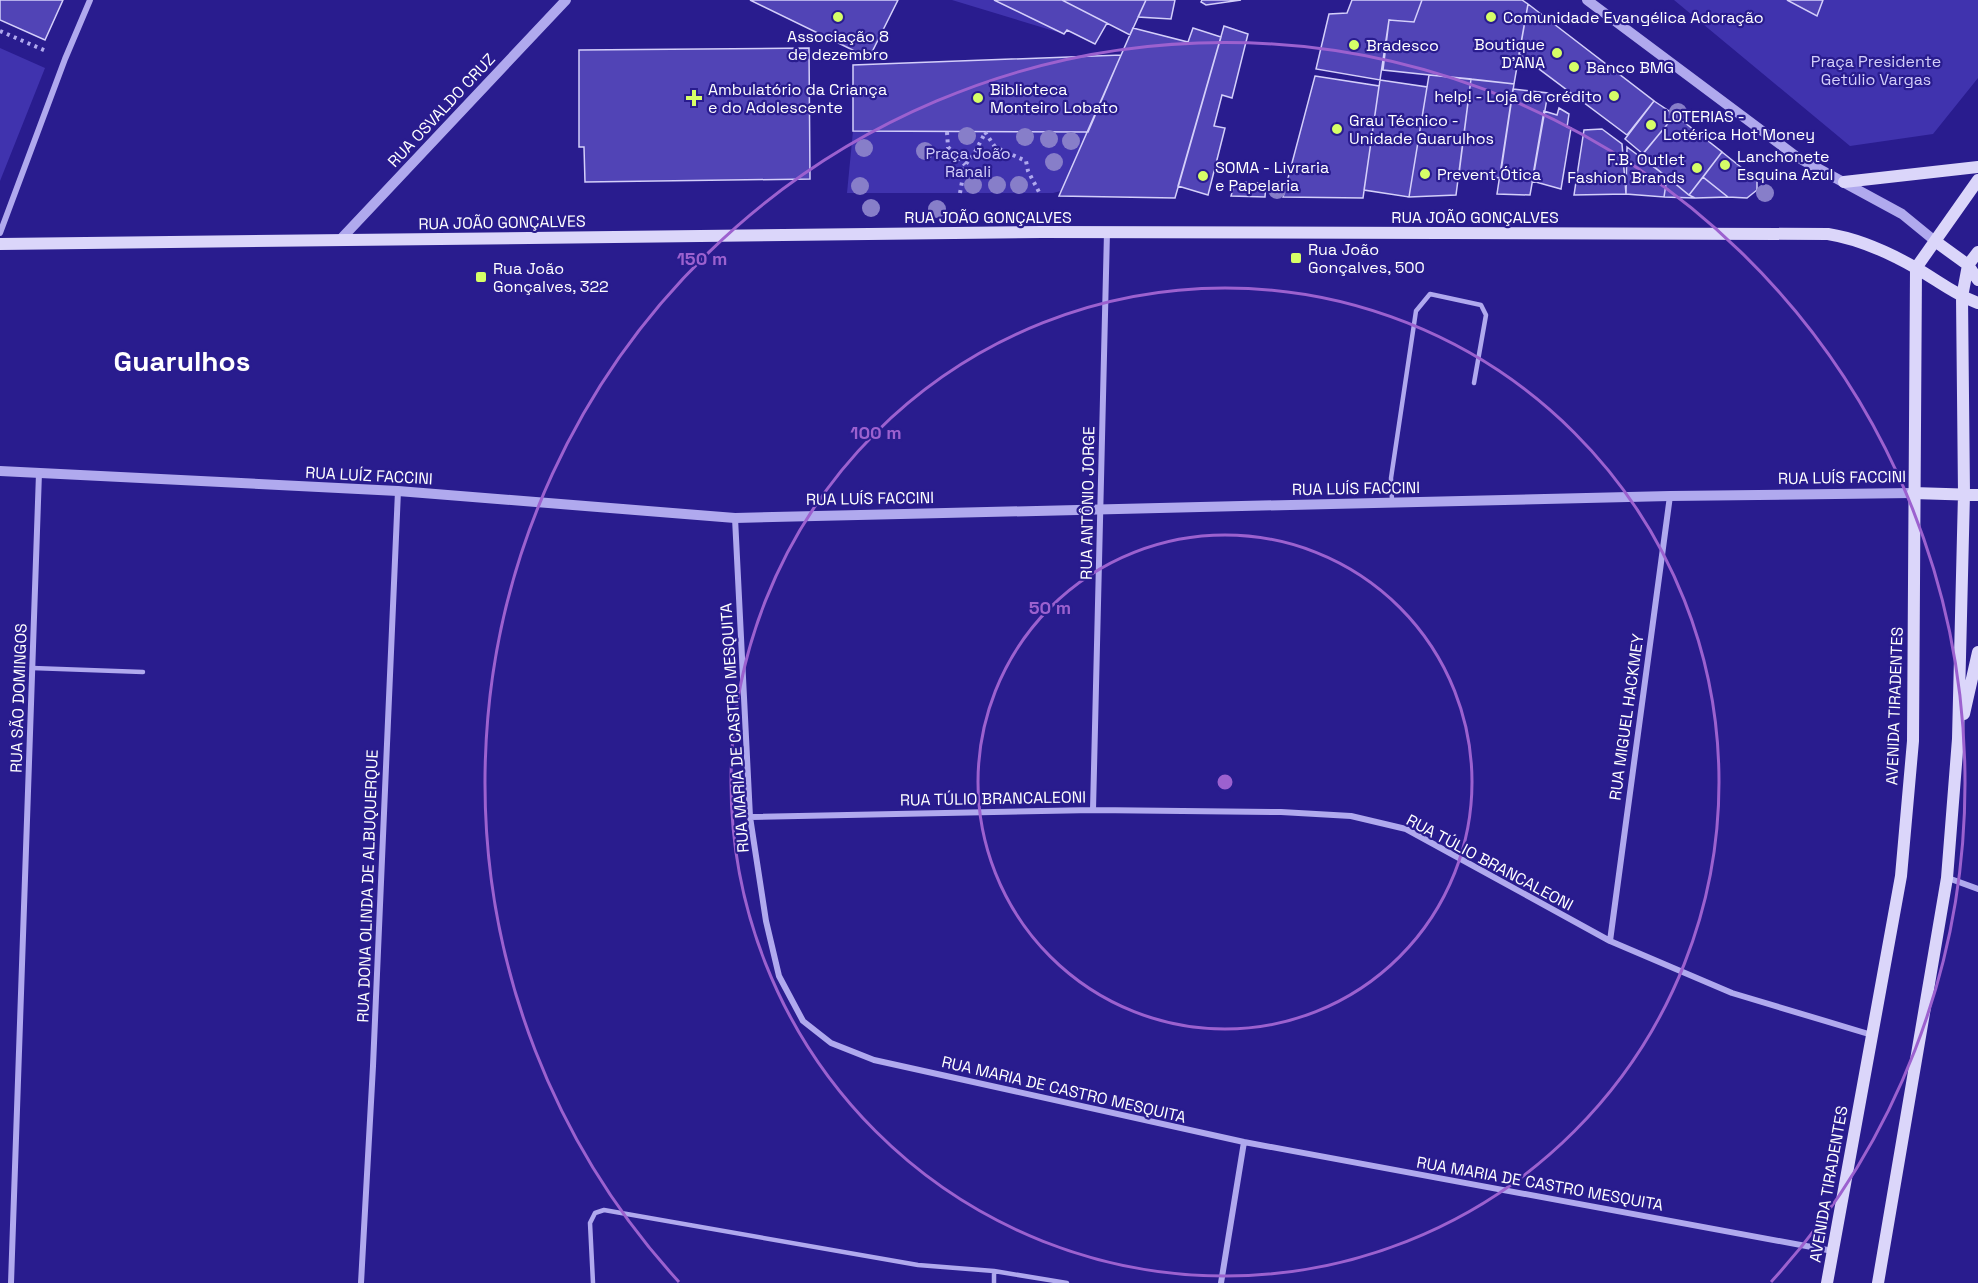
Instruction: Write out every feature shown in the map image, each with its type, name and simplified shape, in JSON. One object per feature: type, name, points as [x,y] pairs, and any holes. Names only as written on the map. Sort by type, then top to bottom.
[{"type":"main road","points":[[1844,182],[1978,167]]},
{"type":"main road","points":[[1916,268],[1978,180]]},
{"type":"main road","name":"RUA JOÃO GONÇALVES","points":[[0,244],[1107,232],[1828,234],[1865,243],[1916,268],[1962,297],[1978,303]]},
{"type":"main road","points":[[1935,241],[1968,265],[1978,280]]},
{"type":"main road","points":[[1878,1283],[1947,878],[1958,739],[1964,494],[1962,297],[1968,265],[1978,252]]},
{"type":"main road","name":"AVENIDA TIRADENTES","points":[[1827,1283],[1901,876],[1913,741],[1916,268]]},
{"type":"main road","name":"RUA LUÍS FACCINI","points":[[1913,493],[1978,495]]},
{"type":"main road","points":[[1958,739],[1978,652]]},
{"type":"street","points":[[0,233],[65,59],[90,0]]},
{"type":"street","name":"RUA OSVALDO CRUZ","points":[[339,241],[566,0]]},
{"type":"street","points":[[1587,0],[1797,157],[1902,214],[1935,241]]},
{"type":"street","name":"RUA ANTÔNIO JORGE","points":[[1093,810],[1107,232]]},
{"type":"street","name":"RUA LUÍZ FACCINI","points":[[0,471],[398,491],[735,518]]},
{"type":"street","name":"RUA SÃO DOMINGOS","points":[[11,1283],[39,473]]},
{"type":"street","name":"RUA DONA OLINDA DE ALBUQUERQUE","points":[[361,1283],[374,1054],[398,491]]},
{"type":"street","name":"RUA LUÍS FACCINI","points":[[735,518],[1670,496],[1913,493]]},
{"type":"street","name":"RUA MIGUEL HACKMEY","points":[[1610,941],[1670,496]]},
{"type":"street","name":"RUA MARIA DE CASTRO MESQUITA","points":[[735,518],[750,817],[766,921],[779,976],[803,1021],[831,1043],[874,1060],[1244,1142],[1833,1251]]},
{"type":"street","name":"RUA TÚLIO BRANCALEONI","points":[[750,817],[1093,810],[1281,812],[1351,816],[1406,830],[1610,941],[1732,993],[1873,1035]]},
{"type":"street","points":[[1947,878],[1978,889]]},
{"type":"street","points":[[1221,1283],[1244,1142]]},
{"type":"lane","points":[[1392,503],[1391,478],[1416,311],[1430,294],[1481,305],[1486,315],[1474,383]]},
{"type":"lane","points":[[32,668],[143,672]]},
{"type":"lane","points":[[593,1283],[590,1223],[595,1213],[604,1210],[918,1265],[994,1271],[1067,1283]]},
{"type":"lane","points":[[994,1271],[994,1283]]},
{"type":"path","points":[[0,31],[65,59]]},
{"type":"path","points":[[947,132],[948,147],[965,165]]},
{"type":"path","points":[[960,193],[965,165],[974,154],[985,132],[995,147],[1026,161],[1028,171],[1039,192]]},
{"type":"green space","points":[[952,0],[1062,0],[1107,23],[1095,44],[1068,30],[1064,34]]},
{"type":"green space","name":"Praça Presidente Getúlio Vargas","points":[[1674,0],[1978,0],[1978,78],[1933,134],[1850,146]]},
{"type":"green space","points":[[0,48],[45,68],[0,181]]},
{"type":"green space","name":"Praça João Ranali","points":[[853,131],[1088,132],[1061,191],[1053,193],[847,193]]},
{"type":"building","points":[[0,0],[63,0],[45,40],[0,20]]},
{"type":"building","name":"Associação 8 de dezembro","points":[[750,0],[898,0],[869,58]]},
{"type":"building","points":[[994,0],[1062,0],[1107,23],[1095,44],[1067,30],[1064,34]]},
{"type":"building","points":[[1062,0],[1146,0],[1130,35]]},
{"type":"building","points":[[1146,0],[1175,0],[1171,19],[1138,17]]},
{"type":"building","points":[[1202,0],[1241,0],[1206,5],[1201,2]]},
{"type":"building","name":"Bradesco","points":[[1352,0],[1422,0],[1414,22],[1389,20],[1380,80],[1316,69],[1329,14],[1347,13]]},
{"type":"building","points":[[1422,0],[1522,0],[1528,4],[1514,84],[1383,70],[1389,20],[1414,22]]},
{"type":"building","points":[[1787,0],[1823,0],[1817,16]]},
{"type":"building","points":[[1528,4],[1654,101],[1627,135],[1519,54]]},
{"type":"building","points":[[1224,26],[1248,34],[1232,98],[1222,95],[1214,126],[1225,128],[1208,195],[1178,186]]},
{"type":"building","points":[[1133,28],[1188,42],[1193,28],[1221,37],[1175,198],[1059,196]]},
{"type":"building","name":"Ambulatório da Criança e do Adolescente","points":[[809,48],[810,179],[585,182],[584,147],[579,147],[579,50]]},
{"type":"building","name":"Biblioteca Monteiro Lobato","points":[[1121,55],[1088,132],[853,131],[853,65]]},
{"type":"building","points":[[1429,75],[1471,79],[1456,195],[1409,197]]},
{"type":"building","name":"Grau Técnico - Unidade Guarulhos","points":[[1315,76],[1379,86],[1363,198],[1283,197]]},
{"type":"building","points":[[1471,79],[1514,84],[1500,178],[1459,174]]},
{"type":"building","points":[[1380,80],[1427,87],[1409,197],[1364,190]]},
{"type":"building","points":[[1513,89],[1548,93],[1530,195],[1497,194]]},
{"type":"building","name":"LOTERIAS - Lotérica Hot Money","points":[[1654,101],[1675,115],[1643,154],[1625,139]]},
{"type":"building","points":[[1559,108],[1569,114],[1567,127],[1571,128],[1561,189],[1532,181],[1544,111],[1557,115]]},
{"type":"building","points":[[1675,115],[1722,152],[1689,195],[1641,156]]},
{"type":"building","points":[[1602,129],[1622,144],[1626,194],[1574,195],[1584,130]]},
{"type":"building","points":[[1627,147],[1667,177],[1664,197],[1626,194]]},
{"type":"building","name":"Lanchonete Esquina Azul","points":[[1722,152],[1757,180],[1757,190],[1747,198],[1728,197],[1703,177]]},
{"type":"building","points":[[1667,177],[1689,195],[1695,198],[1664,197]]},
{"type":"building","points":[[1703,177],[1728,197],[1695,198],[1689,195]]},
{"type":"building","points":[[1235,182],[1266,183],[1265,197],[1231,196]]},
{"type":"place","name":"Associação 8 de dezembro","points":[[838,17]]},
{"type":"place","name":"Comunidade Evangélica Adoração","points":[[1491,17]]},
{"type":"place","name":"Bradesco","points":[[1354,45]]},
{"type":"place","name":"Boutique D'ANA","points":[[1557,53]]},
{"type":"place","name":"Banco BMG","points":[[1574,67]]},
{"type":"place","name":"help! - Loja de crédito","points":[[1614,96]]},
{"type":"place","name":"Ambulatório da Criança e do Adolescente","points":[[694,98]]},
{"type":"place","name":"Biblioteca Monteiro Lobato","points":[[978,98]]},
{"type":"place","name":"LOTERIAS - Lotérica Hot Money","points":[[1651,125]]},
{"type":"place","name":"Grau Técnico - Unidade Guarulhos","points":[[1337,129]]},
{"type":"place","name":"Lanchonete Esquina Azul","points":[[1725,165]]},
{"type":"place","name":"F.B. Outlet Fashion Brands","points":[[1697,168]]},
{"type":"place","name":"Prevent Ótica","points":[[1425,174]]},
{"type":"place","name":"SOMA - Livraria e Papelaria","points":[[1203,176]]},
{"type":"place","name":"Rua João Gonçalves, 500","points":[[1296,258]]},
{"type":"place","name":"Rua João Gonçalves, 322","points":[[481,277]]},
{"type":"district","name":"Guarulhos","points":[[182,361]]}]
